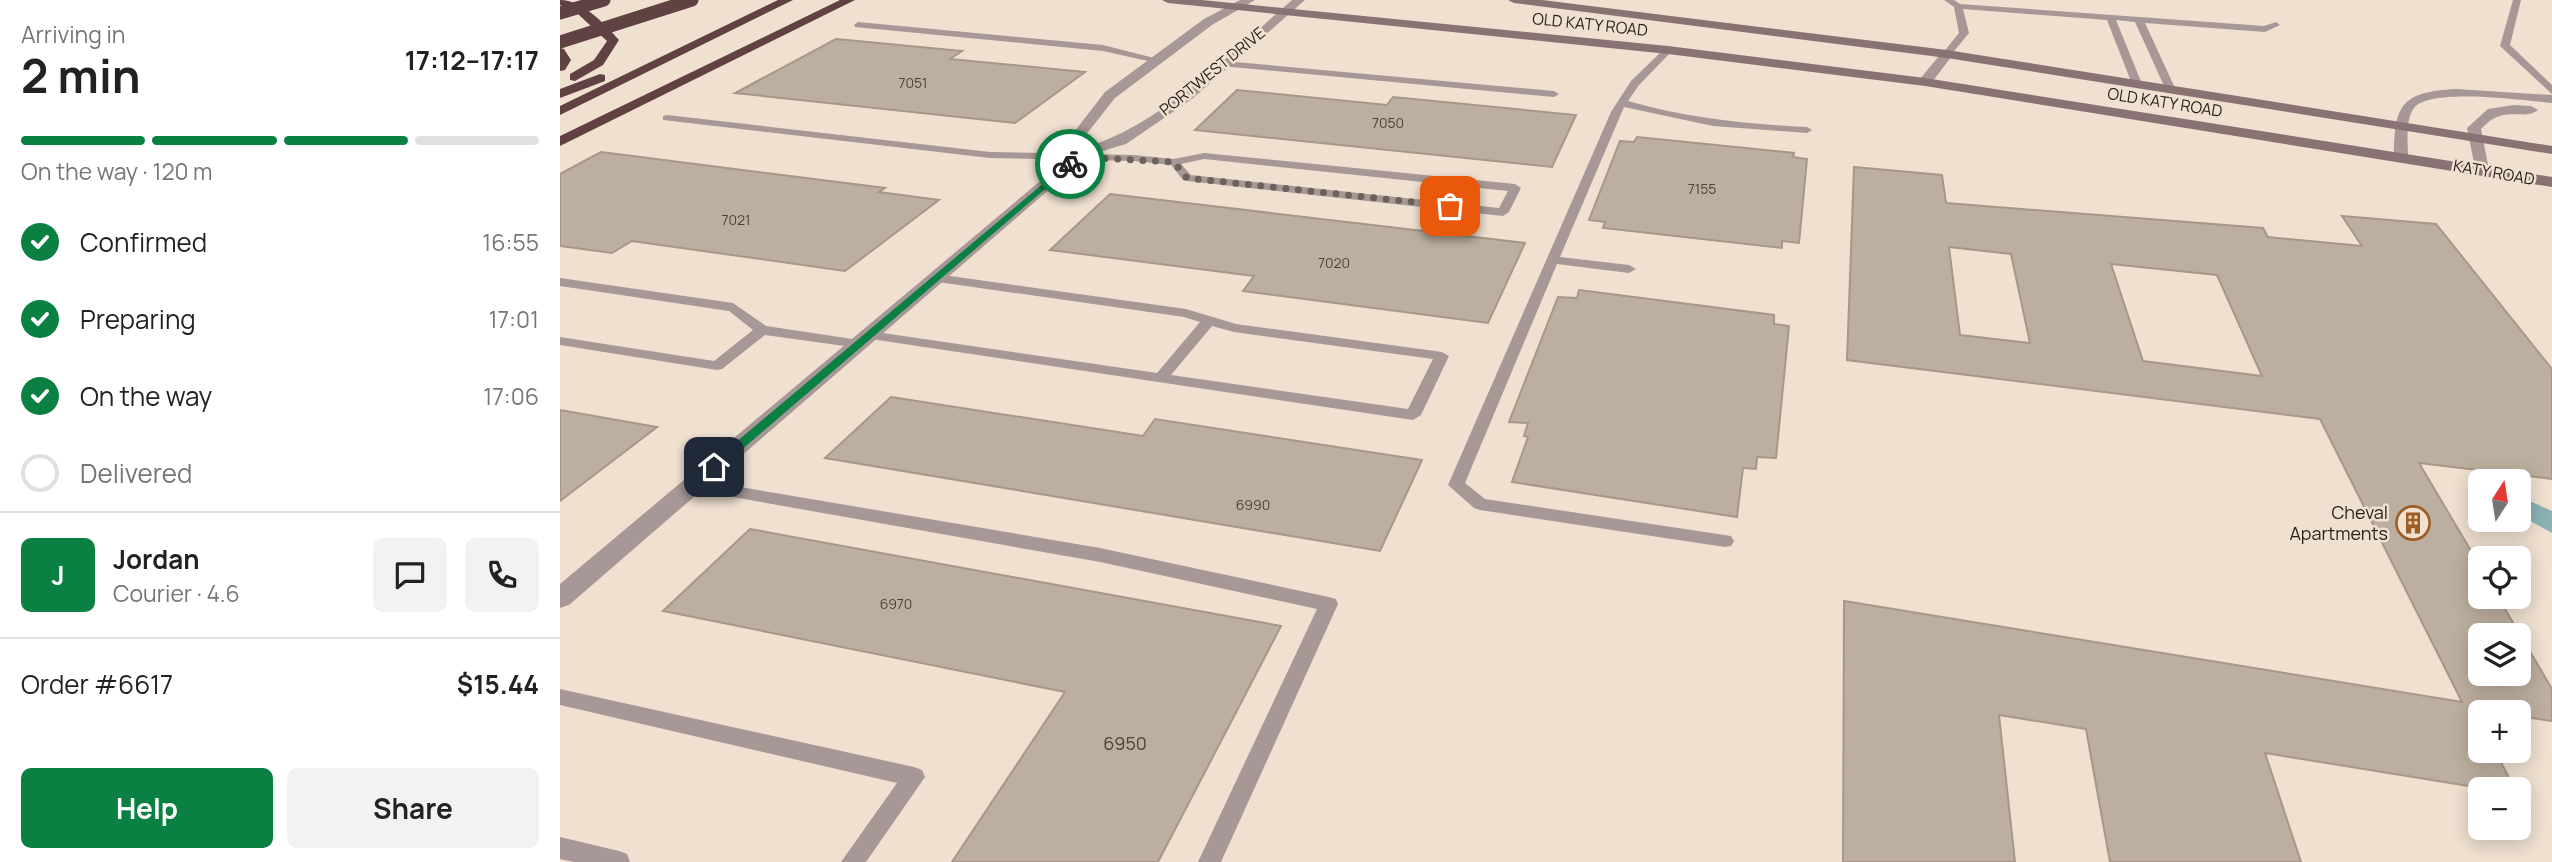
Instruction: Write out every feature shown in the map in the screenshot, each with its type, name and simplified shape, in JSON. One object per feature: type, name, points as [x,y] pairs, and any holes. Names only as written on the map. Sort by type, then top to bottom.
[{"type":"highway","points":[[560,0],[582,12],[613,40],[610,51],[597,64],[560,84]]},
{"type":"highway","points":[[560,13],[604,0]]},
{"type":"highway","points":[[560,42],[692,0]]},
{"type":"highway","points":[[560,111],[787,0]]},
{"type":"highway","points":[[560,142],[849,0]]},
{"type":"highway","points":[[560,94],[707,37]]},
{"type":"highway","points":[[560,52],[565,61],[560,67]]},
{"type":"main road","name":"OLD KATY ROAD","points":[[1168,0],[1244,3],[1286,10],[1668,50],[1925,82],[2436,162]]},
{"type":"main road","name":"OLD KATY ROAD","points":[[1514,0],[1947,54],[2436,130]]},
{"type":"main road","name":"KATY ROAD","points":[[2436,130],[2552,150]]},
{"type":"main road","name":"KATY ROAD","points":[[2436,162],[2552,182]]},
{"type":"street","name":"PORTWEST DRIVE","points":[[560,598],[1081,154],[1121,141],[1187,96],[1299,0]]},
{"type":"street","name":"PORTWEST DRIVE","points":[[1081,154],[1078,135],[1110,95],[1208,22],[1244,3]]},
{"type":"street","points":[[1925,82],[1947,54]]},
{"type":"street","points":[[2401,156],[2402,124],[2410,103],[2430,94],[2552,99]]},
{"type":"street","points":[[2481,170],[2474,128],[2486,114],[2510,109],[2552,111]]},
{"type":"lane","points":[[1948,0],[1958,6],[2139,20],[2265,29],[2276,25]]},
{"type":"lane","points":[[2517,0],[2505,46],[2552,91]]},
{"type":"lane","points":[[1947,54],[1964,33],[1958,6]]},
{"type":"lane","points":[[2110,17],[2137,84]]},
{"type":"lane","points":[[2139,20],[2170,88]]},
{"type":"lane","points":[[858,25],[1103,48],[1157,60]]},
{"type":"lane","points":[[1668,50],[1635,83],[1622,103],[1456,485],[1480,504],[1725,541]]},
{"type":"lane","points":[[1224,64],[1554,93]]},
{"type":"lane","points":[[1622,103],[1675,118],[1717,125],[1807,130]]},
{"type":"lane","points":[[667,118],[990,155],[1081,154],[1174,162],[1204,156],[1515,188],[1503,212],[1187,178],[1174,162]]},
{"type":"lane","points":[[1552,260],[1629,269]]},
{"type":"lane","points":[[560,282],[733,307],[762,330],[864,339],[1413,415],[1442,356],[1234,328],[1186,313],[936,278]]},
{"type":"lane","points":[[1160,378],[1208,321]]},
{"type":"lane","points":[[560,341],[717,366],[762,330]]},
{"type":"lane","points":[[693,485],[1100,555],[1329,604],[1209,862]]},
{"type":"lane","points":[[560,697],[914,777],[852,862]]},
{"type":"lane","points":[[560,848],[619,862]]},
{"type":"water","points":[[2531,502],[2552,511],[2552,533],[2531,521]]},
{"type":"building","points":[[836,39],[962,51],[950,59],[1085,72],[1015,123],[735,93]]},
{"type":"building","points":[[1237,90],[1387,105],[1393,97],[1576,115],[1552,167],[1195,130]]},
{"type":"building","points":[[1637,137],[1794,153],[1793,157],[1807,159],[1799,243],[1782,241],[1782,248],[1603,228],[1605,222],[1589,220],[1620,141],[1634,142]]},
{"type":"building","points":[[601,152],[885,188],[879,192],[939,200],[845,271],[632,241],[612,253],[560,246],[560,174]]},
{"type":"building","name":"Cheval Apartments","points":[[1854,167],[1942,175],[1946,203],[2263,228],[2268,237],[2362,246],[2342,216],[2436,224],[2552,369],[2552,479],[2531,476],[2531,469],[2469,469],[2419,463],[2468,546],[2468,609],[2505,609],[2513,623],[2468,623],[2468,686],[2531,686],[2531,653],[2552,689],[2552,721],[2531,718],[2531,700],[2468,700],[2468,763],[2501,763],[2509,777],[2468,777],[2468,786],[2265,753],[2301,862],[2110,862],[2086,729],[1999,715],[2015,862],[1843,862],[1844,601],[2462,702],[2320,419],[1847,360]],"holes":[[[1949,247],[2011,254],[2030,343],[1960,335]],[[2111,264],[2217,275],[2262,376],[2143,361]]]},
{"type":"building","points":[[1110,194],[1525,243],[1488,323],[1243,291],[1254,276],[1050,250]]},
{"type":"building","points":[[1579,290],[1774,315],[1774,324],[1789,326],[1776,458],[1757,457],[1756,469],[1743,468],[1737,517],[1512,482],[1528,437],[1524,436],[1528,423],[1509,422],[1558,297],[1577,298]]},
{"type":"building","points":[[891,397],[1143,436],[1155,419],[1422,460],[1380,551],[825,458]]},
{"type":"building","points":[[560,410],[657,427],[560,501]]},
{"type":"building","points":[[750,529],[1281,626],[1158,862],[952,862],[1065,692],[663,611]]},
{"type":"way so far","points":[[1070,164],[1078,157],[1174,162],[1187,178],[1450,206]]},
{"type":"place","name":"Cheval Apartments","points":[[2413,523]]},
{"type":"route","points":[[714,467],[1070,164]]}]
